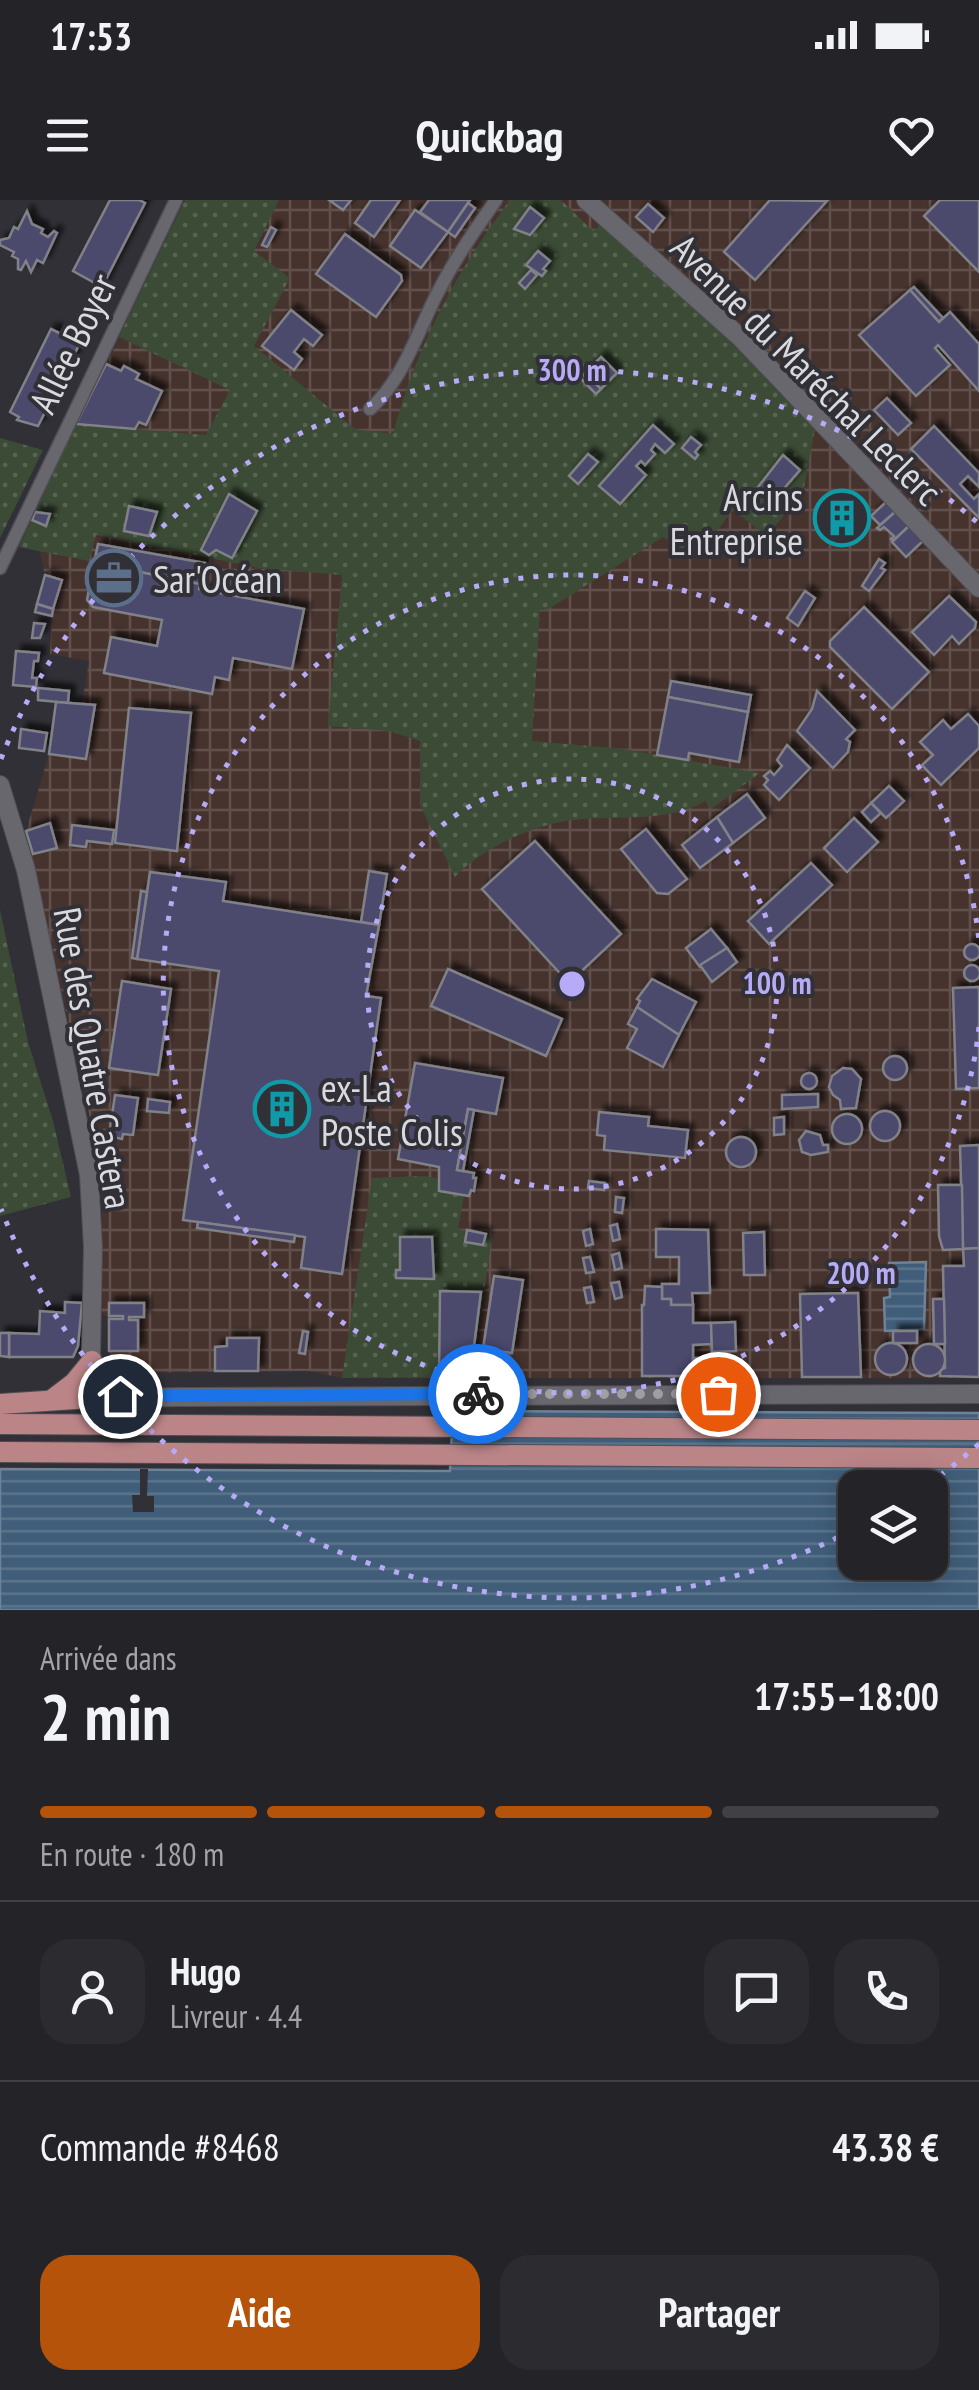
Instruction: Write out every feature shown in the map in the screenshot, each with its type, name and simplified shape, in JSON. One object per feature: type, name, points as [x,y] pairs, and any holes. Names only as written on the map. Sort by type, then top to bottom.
[{"type":"main road","points":[[51,1400],[74,1383],[92,1361]]},
{"type":"main road","points":[[0,1404],[120,1396]]},
{"type":"main road","points":[[0,1424],[979,1430]]},
{"type":"main road","points":[[0,1452],[979,1458]]},
{"type":"street","name":"Allée Boyer","points":[[0,568],[176,200]]},
{"type":"street","points":[[370,410],[388,394],[439,290],[496,200]]},
{"type":"street","name":"Avenue du Maréchal Leclerc","points":[[586,200],[740,338],[979,588]]},
{"type":"street","name":"Rue des Quatre Castera","points":[[0,785],[26,870],[90,1175],[92,1361]]},
{"type":"street","points":[[92,1361],[101,1382],[120,1396],[979,1394]]},
{"type":"shaded area","points":[[185,200],[979,200],[979,1378],[342,1378],[309,1371],[117,1373],[111,1365],[109,1319],[100,1311],[103,1177],[26,831],[49,754],[56,702],[82,704],[89,661],[50,654],[52,616],[62,581],[45,575],[32,520]]},
{"type":"green space","points":[[185,200],[279,200],[254,251],[290,278],[254,346],[355,429],[393,434],[413,371],[440,311],[472,254],[510,200],[561,200],[593,231],[601,224],[719,330],[815,429],[803,492],[767,536],[733,510],[695,558],[663,537],[547,610],[540,610],[532,741],[623,749],[760,773],[711,809],[705,801],[661,815],[582,819],[531,830],[481,855],[455,877],[420,805],[420,741],[389,731],[328,726],[342,575],[258,568],[96,535],[89,561],[19,547],[76,424],[206,435],[230,390],[119,337]]},
{"type":"green space","points":[[0,438],[43,450],[0,538]]},
{"type":"green space","points":[[0,910],[28,1042],[71,1197],[0,1216]]},
{"type":"green space","points":[[372,1178],[437,1178],[439,1191],[464,1195],[458,1229],[492,1236],[472,1377],[342,1378]]},
{"type":"water","points":[[926,1262],[924,1329],[885,1331],[889,1263]]},
{"type":"water","points":[[453,1411],[979,1413],[979,1610],[0,1610],[0,1469],[450,1471]]},
{"type":"pier","points":[[140,1469],[148,1469],[147,1496],[154,1496],[154,1512],[133,1512],[132,1495],[140,1495]]},
{"type":"building","points":[[110,200],[145,203],[102,287],[73,271]]},
{"type":"building","points":[[329,200],[351,200],[343,210]]},
{"type":"building","points":[[371,200],[400,200],[374,237],[355,223]]},
{"type":"building","points":[[429,200],[470,200],[448,232],[420,212]]},
{"type":"building","points":[[770,200],[827,201],[755,280],[724,252]]},
{"type":"building","points":[[940,200],[979,200],[979,272],[924,216]]},
{"type":"building","points":[[468,203],[475,208],[455,237],[448,232]]},
{"type":"building","points":[[648,204],[664,218],[653,232],[636,217]]},
{"type":"building","points":[[530,207],[544,218],[530,235],[514,229]]},
{"type":"building","points":[[415,210],[448,232],[421,268],[390,246]]},
{"type":"building","points":[[27,211],[32,224],[43,229],[41,233],[48,237],[54,231],[57,233],[43,263],[37,260],[31,272],[26,261],[18,269],[14,252],[0,245],[0,240],[9,238],[14,227],[18,229]]},
{"type":"building","points":[[271,227],[276,230],[267,247],[262,245]]},
{"type":"building","points":[[345,234],[401,275],[402,281],[376,317],[316,274]]},
{"type":"building","points":[[538,251],[550,261],[542,276],[526,265]]},
{"type":"building","points":[[531,270],[537,275],[525,289],[519,283]]},
{"type":"building","points":[[914,287],[943,318],[939,322],[910,290]]},
{"type":"building","points":[[910,290],[939,322],[950,312],[979,344],[979,391],[938,345],[935,348],[950,365],[916,396],[859,335]]},
{"type":"building","points":[[291,310],[322,335],[313,346],[304,339],[294,352],[302,359],[294,370],[262,346]]},
{"type":"building","points":[[51,329],[80,343],[38,426],[17,420],[19,417],[10,412]]},
{"type":"building","points":[[601,357],[617,373],[601,389],[585,373]]},
{"type":"building","points":[[106,364],[121,371],[124,366],[139,374],[136,379],[162,391],[146,425],[139,422],[135,429],[76,424]]},
{"type":"building","points":[[585,373],[601,389],[596,394],[580,378]]},
{"type":"building","points":[[887,398],[911,423],[898,435],[874,410]]},
{"type":"building","points":[[653,425],[674,444],[665,453],[655,444],[651,450],[655,454],[645,465],[641,461],[636,466],[646,475],[620,504],[599,486]]},
{"type":"building","points":[[934,426],[979,473],[979,487],[968,476],[960,484],[974,499],[979,494],[979,518],[911,449]]},
{"type":"building","points":[[691,437],[701,445],[695,459],[682,448]]},
{"type":"building","points":[[588,454],[598,462],[578,484],[569,476]]},
{"type":"building","points":[[783,455],[800,470],[774,500],[758,487]]},
{"type":"building","points":[[229,494],[257,511],[232,558],[216,550],[209,555],[201,550]]},
{"type":"building","points":[[886,502],[895,512],[880,525],[871,516]]},
{"type":"building","name":"Arcins Entreprise","points":[[842,503],[856,516],[842,534],[827,521]]},
{"type":"building","points":[[129,506],[157,512],[149,536],[124,531]]},
{"type":"building","points":[[35,512],[50,514],[46,526],[32,520]]},
{"type":"building","points":[[895,512],[909,526],[893,541],[894,536],[884,527],[877,528]]},
{"type":"building","points":[[909,526],[923,541],[906,557],[892,542]]},
{"type":"building","points":[[98,544],[205,563],[200,584],[94,563]]},
{"type":"building","points":[[879,559],[885,563],[881,568],[885,570],[869,591],[862,586]]},
{"type":"building","points":[[94,563],[304,609],[292,669],[233,658],[229,680],[215,677],[212,694],[104,673],[111,637],[157,646],[162,620],[93,607],[87,600]]},
{"type":"building","points":[[45,575],[62,580],[53,609],[37,604]]},
{"type":"building","points":[[805,591],[815,598],[798,626],[787,618]]},
{"type":"building","points":[[949,596],[976,622],[975,628],[959,644],[952,636],[934,655],[912,632]]},
{"type":"building","points":[[37,604],[53,609],[52,616],[35,612]]},
{"type":"building","points":[[864,607],[929,672],[892,709],[830,647],[830,641]]},
{"type":"building","points":[[34,623],[45,624],[40,638],[32,638]]},
{"type":"building","points":[[16,651],[39,653],[32,678],[37,678],[36,687],[13,685]]},
{"type":"building","points":[[671,681],[751,695],[748,712],[668,697]]},
{"type":"building","points":[[38,688],[69,691],[68,703],[38,700]]},
{"type":"building","points":[[817,691],[855,730],[846,739],[850,742],[848,752],[833,768],[797,731],[812,709]]},
{"type":"building","points":[[668,697],[748,712],[739,762],[689,753],[688,760],[657,755]]},
{"type":"building","points":[[56,702],[95,705],[86,759],[49,754]]},
{"type":"building","points":[[129,708],[191,713],[177,851],[115,843]]},
{"type":"building","points":[[968,714],[979,726],[979,748],[941,785],[922,765],[933,755],[920,742],[943,720],[951,729]]},
{"type":"building","points":[[21,729],[47,733],[44,751],[19,748]]},
{"type":"building","points":[[787,745],[810,768],[779,800],[764,785],[768,780],[764,776],[770,771],[774,775],[782,766],[777,760]]},
{"type":"building","points":[[889,786],[904,801],[886,818],[871,803]]},
{"type":"building","points":[[747,794],[765,818],[733,843],[717,817]]},
{"type":"building","points":[[871,803],[881,813],[871,822],[862,812]]},
{"type":"building","points":[[717,817],[733,843],[700,868],[682,845]]},
{"type":"building","points":[[854,818],[878,842],[847,872],[824,848]]},
{"type":"building","points":[[50,823],[57,848],[33,854],[26,831]]},
{"type":"building","points":[[72,825],[114,830],[112,844],[87,841],[86,847],[70,845]]},
{"type":"building","points":[[646,829],[687,879],[668,894],[657,893],[621,849]]},
{"type":"building","points":[[535,841],[621,934],[569,983],[482,889]]},
{"type":"building","points":[[811,863],[832,885],[769,944],[748,921]]},
{"type":"building","points":[[369,871],[387,874],[379,925],[361,922]]},
{"type":"building","name":"ex-La Poste Colis","points":[[150,872],[226,882],[223,901],[379,925],[366,996],[381,998],[342,1274],[301,1268],[305,1237],[183,1220],[219,971],[137,959]]},
{"type":"building","points":[[141,891],[147,892],[137,959],[132,958]]},
{"type":"building","points":[[711,929],[727,948],[700,967],[686,948]]},
{"type":"building","points":[[972,944],[980,952],[972,960],[964,952]]},
{"type":"building","points":[[727,948],[737,962],[712,982],[700,965]]},
{"type":"building","points":[[972,965],[980,973],[972,981],[964,973]]},
{"type":"building","points":[[448,969],[562,1019],[546,1056],[431,1006]]},
{"type":"building","points":[[652,979],[696,1002],[679,1035],[637,1007],[637,999]]},
{"type":"building","points":[[122,981],[171,989],[158,1075],[109,1068]]},
{"type":"building","points":[[979,987],[979,1088],[956,1089],[953,988]]},
{"type":"building","points":[[637,1007],[679,1035],[663,1067],[627,1048],[637,1029],[628,1024]]},
{"type":"building","points":[[895,1056],[904,1059],[904,1077],[895,1080],[886,1077],[883,1068],[886,1059]]},
{"type":"building","points":[[415,1063],[503,1078],[496,1114],[468,1109],[457,1170],[474,1173],[474,1191],[469,1196],[439,1191],[439,1167],[398,1159]]},
{"type":"building","points":[[843,1068],[852,1069],[861,1079],[856,1108],[841,1109],[840,1100],[829,1087],[832,1076]]},
{"type":"building","points":[[809,1073],[817,1081],[809,1089],[801,1081]]},
{"type":"building","points":[[818,1094],[818,1107],[782,1109],[782,1095]]},
{"type":"building","points":[[115,1095],[138,1098],[133,1135],[123,1134],[122,1139],[109,1136]]},
{"type":"building","points":[[148,1099],[170,1102],[169,1113],[147,1111]]},
{"type":"building","points":[[468,1109],[474,1110],[463,1171],[457,1170]]},
{"type":"building","points":[[885,1111],[899,1120],[900,1126],[891,1140],[885,1141],[871,1132],[870,1126],[879,1112]]},
{"type":"building","points":[[599,1112],[649,1117],[648,1126],[688,1130],[685,1158],[604,1150],[605,1136],[597,1135]]},
{"type":"building","points":[[847,1114],[861,1123],[862,1129],[853,1143],[847,1144],[833,1135],[832,1129],[841,1115]]},
{"type":"building","points":[[784,1117],[784,1134],[774,1135],[774,1118]]},
{"type":"building","points":[[806,1131],[820,1135],[828,1152],[802,1152],[799,1140]]},
{"type":"building","points":[[741,1137],[755,1146],[756,1152],[747,1166],[741,1167],[727,1158],[726,1152],[735,1138]]},
{"type":"building","points":[[979,1145],[979,1248],[963,1249],[960,1146]]},
{"type":"building","points":[[589,1181],[605,1183],[604,1190],[588,1188]]},
{"type":"building","points":[[938,1185],[962,1185],[963,1249],[943,1250]]},
{"type":"building","points":[[616,1197],[624,1198],[622,1213],[615,1212]]},
{"type":"building","points":[[198,1222],[295,1235],[294,1242],[197,1228]]},
{"type":"building","points":[[617,1224],[620,1239],[613,1241],[610,1226]]},
{"type":"building","points":[[590,1229],[593,1244],[586,1246],[583,1231]]},
{"type":"building","points":[[656,1229],[708,1230],[710,1293],[692,1293],[693,1305],[671,1305],[671,1299],[662,1299],[662,1284],[679,1284],[679,1257],[656,1257]]},
{"type":"building","points":[[467,1230],[486,1234],[483,1245],[465,1242]]},
{"type":"building","points":[[764,1232],[765,1275],[744,1275],[743,1233]]},
{"type":"building","points":[[400,1237],[432,1237],[434,1279],[396,1278],[396,1270],[400,1270]]},
{"type":"building","points":[[979,1248],[979,1377],[940,1376],[940,1370],[945,1368],[943,1266],[964,1266],[963,1249]]},
{"type":"building","points":[[619,1253],[622,1268],[615,1270],[612,1255]]},
{"type":"building","points":[[590,1257],[594,1272],[586,1273],[583,1258]]},
{"type":"building","points":[[494,1276],[523,1280],[512,1353],[483,1349]]},
{"type":"building","points":[[619,1282],[622,1297],[615,1299],[611,1283]]},
{"type":"building","points":[[645,1286],[662,1287],[662,1299],[671,1299],[671,1305],[693,1305],[693,1323],[711,1323],[712,1344],[693,1345],[693,1376],[642,1376]]},
{"type":"building","points":[[591,1287],[594,1302],[587,1303],[584,1288]]},
{"type":"building","points":[[440,1291],[481,1292],[470,1377],[439,1378]]},
{"type":"building","points":[[858,1293],[861,1377],[802,1377],[800,1294]]},
{"type":"building","points":[[933,1299],[944,1299],[945,1344],[934,1344]]},
{"type":"building","points":[[65,1302],[82,1303],[78,1346],[73,1357],[9,1357],[9,1333],[39,1334],[40,1311],[65,1313]]},
{"type":"building","points":[[109,1303],[144,1303],[144,1317],[129,1317],[138,1320],[138,1351],[109,1351],[109,1319],[123,1316],[109,1316]]},
{"type":"building","points":[[735,1322],[736,1351],[712,1352],[711,1323]]},
{"type":"building","points":[[303,1331],[308,1332],[305,1354],[299,1353]]},
{"type":"building","points":[[893,1331],[917,1331],[917,1343],[893,1343]]},
{"type":"building","points":[[0,1333],[9,1333],[9,1357],[0,1356]]},
{"type":"building","points":[[227,1338],[259,1338],[258,1371],[215,1371],[215,1347],[227,1346]]},
{"type":"building","points":[[891,1343],[902,1348],[907,1359],[902,1370],[891,1375],[880,1370],[875,1359],[880,1348]]},
{"type":"building","points":[[929,1344],[940,1349],[945,1360],[940,1371],[929,1376],[918,1371],[913,1360],[918,1349]]},
{"type":"building","points":[[693,1358],[712,1358],[713,1376],[693,1376]]},
{"type":"way so far","points":[[478,1394],[718,1394]]},
{"type":"place","name":"Arcins Entreprise","points":[[842,518]]},
{"type":"place","name":"Sar'Océan","points":[[114,578]]},
{"type":"place","name":"ex-La Poste Colis","points":[[282,1109]]},
{"type":"route","points":[[120,1396],[478,1394]]}]
